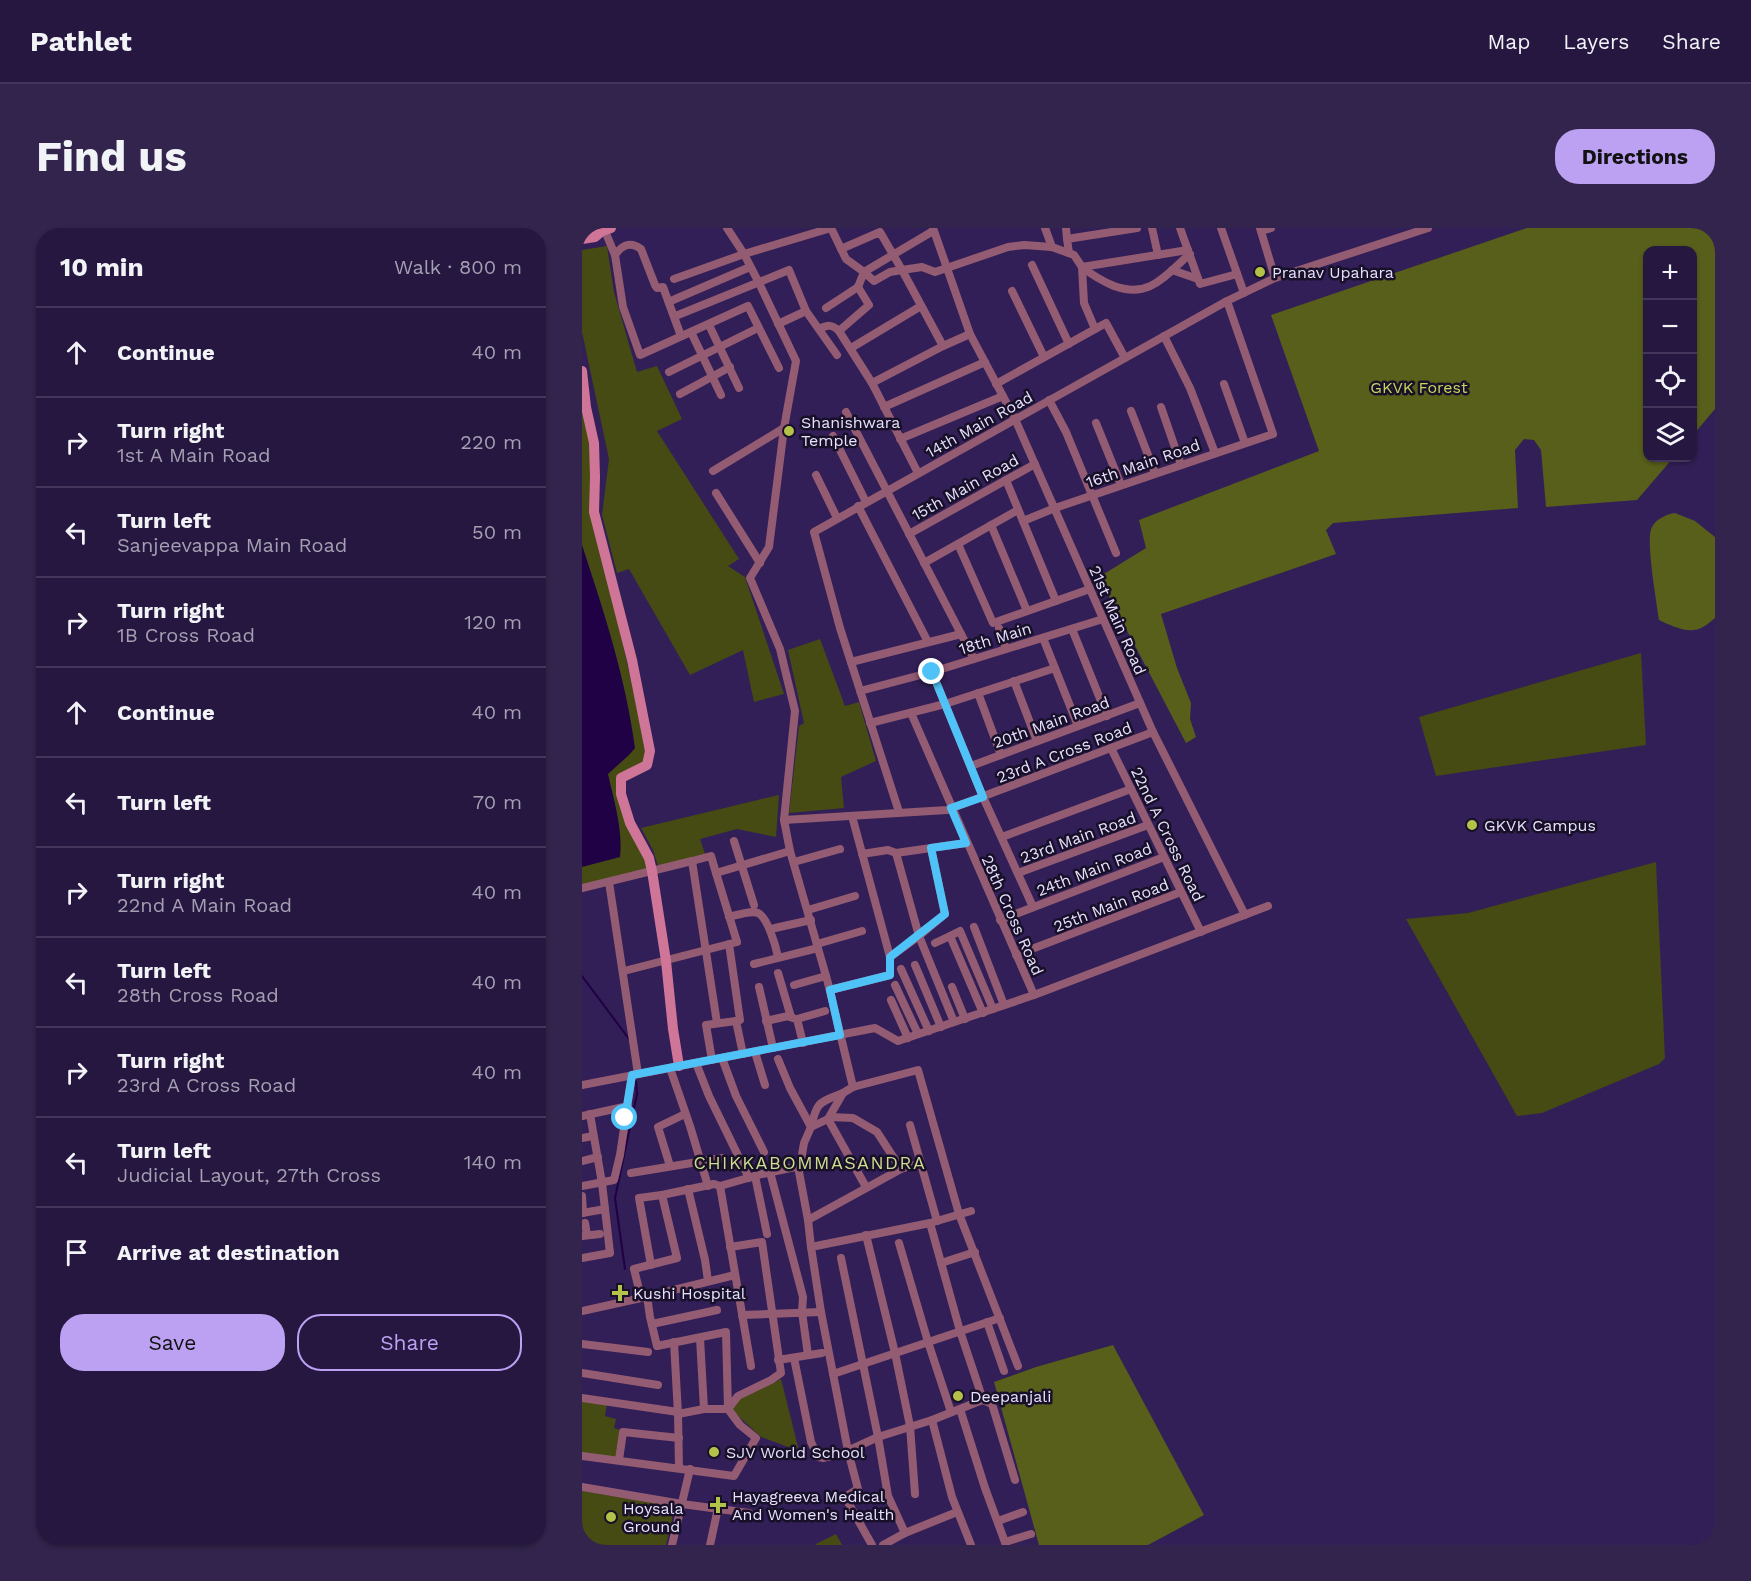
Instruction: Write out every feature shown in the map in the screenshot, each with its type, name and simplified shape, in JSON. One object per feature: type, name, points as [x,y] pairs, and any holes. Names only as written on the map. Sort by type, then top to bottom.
[{"type":"street","points":[[582,230],[593,228],[606,230]]},
{"type":"street","points":[[727,228],[744,254],[796,361],[784,428],[769,547],[750,578],[780,649],[795,711],[784,820],[790,851],[830,990],[853,1087]]},
{"type":"street","points":[[674,279],[744,254],[831,228],[846,259],[874,281],[890,272],[922,267],[935,272],[1008,247],[1024,245],[1052,247],[1069,253],[1074,255],[1082,267],[1095,277],[1129,291],[1142,290],[1156,283],[1189,252]]},
{"type":"street","points":[[1045,228],[1052,247]]},
{"type":"street","points":[[1066,228],[1069,253]]},
{"type":"street","points":[[1068,238],[1137,228]]},
{"type":"street","points":[[1152,228],[1158,255]]},
{"type":"street","points":[[1180,228],[1200,284],[1237,274]]},
{"type":"street","points":[[1221,228],[1244,293]]},
{"type":"street","points":[[1271,228],[1260,230],[1275,278]]},
{"type":"street","name":"14th Main Road","points":[[899,812],[840,628],[814,532],[1227,301],[1275,278],[1428,228]]},
{"type":"street","points":[[582,239],[595,237],[606,230]]},
{"type":"street","points":[[606,230],[615,255],[623,307],[640,356],[748,306],[780,368]]},
{"type":"street","points":[[826,308],[858,287],[864,272],[933,230]]},
{"type":"street","name":"21st Main Road","points":[[933,230],[970,334],[1015,419],[1153,732],[1245,915]]},
{"type":"street","points":[[841,249],[880,232],[943,346]]},
{"type":"street","points":[[615,255],[622,246],[627,244],[641,249],[655,285],[657,288],[663,287],[681,336]]},
{"type":"street","points":[[1082,267],[1189,252]]},
{"type":"street","points":[[1032,265],[1069,344]]},
{"type":"street","points":[[673,300],[750,267]]},
{"type":"street","points":[[1082,267],[1084,303],[1095,329]]},
{"type":"street","points":[[678,315],[789,270],[806,311],[837,355]]},
{"type":"street","points":[[1172,270],[1198,279]]},
{"type":"street","points":[[839,331],[869,305],[858,287]]},
{"type":"street","points":[[1012,291],[1044,357]]},
{"type":"street","name":"16th Main Road","points":[[1023,521],[1155,473],[1273,434],[1227,301]]},
{"type":"street","points":[[851,348],[921,306]]},
{"type":"street","points":[[778,324],[806,311]]},
{"type":"street","points":[[996,384],[1106,323],[1125,358]]},
{"type":"street","points":[[709,325],[740,388]]},
{"type":"street","points":[[819,329],[829,325],[839,331],[851,348],[872,383],[918,473]]},
{"type":"street","points":[[669,372],[753,330]]},
{"type":"street","points":[[692,332],[721,395]]},
{"type":"street","points":[[872,383],[970,334]]},
{"type":"street","points":[[1164,336],[1190,388],[1215,453]]},
{"type":"street","points":[[884,407],[985,362]]},
{"type":"street","points":[[680,394],[729,367]]},
{"type":"street","points":[[582,371],[586,407],[594,443],[594,513],[632,660],[650,751],[646,765],[621,778],[621,794],[630,823],[649,858],[652,871],[666,961],[673,1029],[674,1067],[685,1114],[708,1186]]},
{"type":"street","points":[[1224,384],[1245,443]]},
{"type":"street","points":[[900,439],[1002,396]]},
{"type":"street","points":[[1049,400],[1066,432],[1116,553]]},
{"type":"street","points":[[1161,407],[1181,465]]},
{"type":"street","points":[[1131,411],[1155,473]]},
{"type":"street","points":[[846,412],[974,659]]},
{"type":"street","points":[[1096,423],[1121,485]]},
{"type":"street","points":[[713,471],[784,428]]},
{"type":"street","points":[[833,436],[862,504],[928,642]]},
{"type":"street","name":"15th Main Road","points":[[909,534],[1035,464]]},
{"type":"street","points":[[816,475],[837,518]]},
{"type":"street","points":[[1006,480],[1056,601]]},
{"type":"street","points":[[716,493],[760,563]]},
{"type":"street","points":[[924,563],[1018,510]]},
{"type":"street","points":[[991,525],[1027,611]]},
{"type":"street","points":[[958,544],[1006,649]]},
{"type":"street","points":[[996,625],[1027,611],[1090,589]]},
{"type":"street","name":"18th Main","points":[[860,691],[932,672],[1103,619]]},
{"type":"street","points":[[1072,629],[1107,716]]},
{"type":"street","points":[[851,662],[961,634]]},
{"type":"street","points":[[1043,638],[1078,726]]},
{"type":"street","points":[[870,723],[945,704],[1055,668]]},
{"type":"street","points":[[932,672],[983,797],[1033,907]]},
{"type":"street","points":[[1014,681],[1037,741]]},
{"type":"street","points":[[978,693],[1001,755]]},
{"type":"street","name":"20th Main Road","points":[[971,766],[1140,703]]},
{"type":"street","name":"28th Cross Road","points":[[911,713],[1034,995]]},
{"type":"street","name":"23rd A Cross Road","points":[[784,820],[947,810],[1153,732]]},
{"type":"street","name":"22nd A Cross Road","points":[[1111,748],[1200,932]]},
{"type":"street","points":[[1002,837],[1131,789]]},
{"type":"street","points":[[830,990],[890,975],[890,957],[852,816]]},
{"type":"street","name":"23rd Main Road","points":[[1018,873],[1148,825]]},
{"type":"street","points":[[734,841],[754,905]]},
{"type":"street","points":[[861,854],[888,850],[896,853],[966,843]]},
{"type":"street","points":[[890,957],[945,914],[931,848]]},
{"type":"street","points":[[794,862],[840,849]]},
{"type":"street","points":[[716,873],[790,851]]},
{"type":"street","points":[[896,853],[919,936],[954,1022]]},
{"type":"street","points":[[582,888],[711,856],[737,942],[624,971]]},
{"type":"street","name":"24th Main Road","points":[[1000,920],[1164,857]]},
{"type":"street","points":[[692,861],[717,1023]]},
{"type":"street","points":[[582,1186],[614,1180],[635,1075],[624,971],[609,882]]},
{"type":"street","name":"25th Main Road","points":[[1016,955],[1181,892]]},
{"type":"street","points":[[808,910],[855,896]]},
{"type":"street","points":[[582,1085],[875,1028],[898,1041],[1034,995],[1268,906]]},
{"type":"street","points":[[729,917],[759,913],[770,932],[778,957]]},
{"type":"street","points":[[775,928],[811,920]]},
{"type":"street","points":[[974,927],[1004,1005]]},
{"type":"street","points":[[754,964],[862,931]]},
{"type":"street","points":[[935,943],[960,932],[993,1009]]},
{"type":"street","points":[[950,936],[983,1012]]},
{"type":"street","points":[[712,1060],[706,1025],[740,1020],[729,944]]},
{"type":"street","points":[[915,965],[941,1027]]},
{"type":"street","points":[[901,969],[928,1031]]},
{"type":"street","points":[[778,973],[803,1042]]},
{"type":"street","points":[[794,985],[826,976]]},
{"type":"street","points":[[895,985],[918,1034]]},
{"type":"street","points":[[759,987],[773,1048]]},
{"type":"street","points":[[952,987],[965,1018]]},
{"type":"street","points":[[891,1000],[908,1038]]},
{"type":"street","points":[[766,1021],[825,1011]]},
{"type":"street","points":[[736,1021],[743,1054]]},
{"type":"street","points":[[755,1052],[765,1085]]},
{"type":"street","points":[[722,1058],[736,1096],[764,1152]]},
{"type":"street","points":[[778,1059],[790,1088],[811,1127]]},
{"type":"street","points":[[696,1063],[709,1096],[752,1177],[767,1234]]},
{"type":"street","points":[[872,1545],[845,1497],[858,1489],[848,1451],[821,1312],[799,1172],[804,1143],[818,1104],[853,1087],[918,1071],[959,1214],[1018,1366]]},
{"type":"street","points":[[829,1118],[843,1093]]},
{"type":"street","points":[[582,1258],[610,1253],[598,1157],[586,1115],[628,1106]]},
{"type":"street","points":[[670,1166],[658,1127],[685,1114]]},
{"type":"street","points":[[811,1127],[829,1118],[853,1118],[877,1132],[901,1169]]},
{"type":"street","points":[[829,1118],[866,1187]]},
{"type":"street","points":[[910,1125],[934,1222],[941,1263],[960,1331],[986,1398],[992,1404],[1016,1480]]},
{"type":"street","points":[[582,1138],[593,1136]]},
{"type":"street","points":[[582,1161],[598,1157]]},
{"type":"street","points":[[631,1173],[723,1158]]},
{"type":"street","points":[[808,1220],[901,1169],[920,1163]]},
{"type":"street","points":[[651,1265],[639,1198],[714,1184],[720,1186],[800,1166]]},
{"type":"street","points":[[770,1172],[802,1297],[808,1355]]},
{"type":"street","points":[[720,1186],[750,1366]]},
{"type":"street","points":[[688,1189],[708,1281]]},
{"type":"street","points":[[582,1456],[734,1476],[756,1438],[740,1425],[728,1409],[726,1332],[657,1346],[634,1269],[677,1258],[662,1195]]},
{"type":"street","points":[[582,1196],[583,1213],[605,1209]]},
{"type":"street","points":[[811,1247],[934,1222],[971,1211]]},
{"type":"street","points":[[585,1223],[585,1236],[600,1233]]},
{"type":"street","points":[[866,1235],[910,1426],[915,1494]]},
{"type":"street","points":[[728,1409],[738,1396],[781,1373],[762,1242],[730,1247]]},
{"type":"street","points":[[899,1243],[951,1412]]},
{"type":"street","points":[[941,1263],[975,1252]]},
{"type":"street","points":[[842,1258],[888,1496],[905,1533]]},
{"type":"street","points":[[582,1311],[735,1275]]},
{"type":"street","points":[[651,1324],[717,1310]]},
{"type":"street","points":[[741,1315],[821,1312]]},
{"type":"street","points":[[833,1374],[1000,1318]]},
{"type":"street","points":[[987,1322],[1004,1371]]},
{"type":"street","points":[[700,1338],[704,1409]]},
{"type":"street","points":[[672,1545],[682,1504],[683,1468],[679,1438],[674,1342]]},
{"type":"street","points":[[582,1344],[648,1352]]},
{"type":"street","points":[[778,1360],[822,1353]]},
{"type":"street","points":[[794,1358],[811,1442],[818,1457],[824,1458],[848,1451],[878,1437],[932,1420],[986,1398]]},
{"type":"street","points":[[582,1374],[658,1385]]},
{"type":"street","points":[[582,1398],[678,1413],[704,1409],[728,1409]]},
{"type":"street","points":[[960,1409],[985,1488],[1006,1543],[1031,1534]]},
{"type":"street","points":[[932,1420],[952,1497],[968,1544]]},
{"type":"street","points":[[619,1460],[623,1432],[679,1438]]},
{"type":"street","points":[[582,1487],[682,1504],[749,1512]]},
{"type":"street","points":[[710,1545],[718,1508]]},
{"type":"street","points":[[883,1545],[905,1533],[957,1512]]},
{"type":"street","points":[[998,1521],[1023,1512]]},
{"type":"green space","name":"GKVK Forest","points":[[1527,228],[1715,228],[1715,409],[1697,430],[1697,246],[1643,246],[1643,462],[1670,462],[1637,500],[1546,507],[1541,450],[1534,440],[1524,439],[1515,450],[1518,508],[1333,523],[1326,530],[1336,554],[1161,614],[1177,668],[1191,703],[1190,719],[1196,737],[1186,743],[1099,577],[1146,548],[1139,520],[1319,451],[1271,315]]},
{"type":"green space","points":[[607,246],[614,292],[637,372],[657,366],[682,419],[657,431],[739,559],[728,566],[745,577],[784,694],[754,702],[743,650],[690,675],[629,569],[617,573],[602,515],[609,459],[582,332],[582,250]]},
{"type":"green space","points":[[582,397],[591,451],[591,518],[619,626],[646,750],[644,762],[617,777],[645,857],[647,869],[582,887]]},
{"type":"green space","points":[[1675,513],[1695,521],[1715,537],[1715,618],[1698,629],[1681,629],[1659,620],[1650,533],[1656,522]]},
{"type":"green space","points":[[820,639],[845,706],[859,702],[876,761],[841,777],[844,808],[789,813],[799,726],[804,723],[788,650]]},
{"type":"green space","points":[[1641,653],[1646,745],[1436,776],[1419,717]]},
{"type":"green space","points":[[779,795],[776,837],[737,829],[700,839],[705,854],[658,866],[653,850],[641,828]]},
{"type":"green space","points":[[1656,862],[1665,1058],[1659,1064],[1542,1113],[1517,1116],[1406,919],[1468,913]]},
{"type":"green space","points":[[1113,1345],[1204,1515],[1148,1545],[1039,1545],[994,1382],[1036,1367]]},
{"type":"green space","points":[[781,1379],[799,1451],[761,1437],[735,1413],[732,1407],[740,1399]]},
{"type":"green space","points":[[582,1399],[607,1404],[605,1416],[616,1419],[614,1428],[621,1430],[616,1457],[582,1453]]},
{"type":"green space","name":"Hoysala Ground","points":[[582,1491],[675,1506],[666,1545],[582,1545]]},
{"type":"green space","points":[[836,1534],[842,1545],[816,1545],[816,1544]]},
{"type":"shaded area","points":[[582,545],[620,671],[635,748],[608,774],[619,826],[620,857],[582,867]]},
{"type":"waterway","points":[[582,976],[629,1039]]},
{"type":"waterway","points":[[625,1269],[615,1198],[637,1094],[636,1081]]},
{"type":"place","name":"Pranav Upahara","points":[[1260,272]]},
{"type":"place","name":"Shanishwara Temple","points":[[789,431]]},
{"type":"place","name":"GKVK Campus","points":[[1472,825]]},
{"type":"place","name":"Kushi Hospital","points":[[620,1293]]},
{"type":"place","name":"Deepanjali","points":[[958,1396]]},
{"type":"place","name":"SJV World School","points":[[714,1452]]},
{"type":"place","name":"Hayagreeva Medical And Women's Health","points":[[718,1505]]},
{"type":"place","name":"Hoysala Ground","points":[[611,1517]]},
{"type":"district","name":"CHIKKABOMMASANDRA","points":[[810,1163]]},
{"type":"route","points":[[625,1118],[632,1075],[840,1035],[830,990],[890,975],[890,957],[945,914],[931,848],[966,843],[951,808],[983,797],[932,672]]}]
